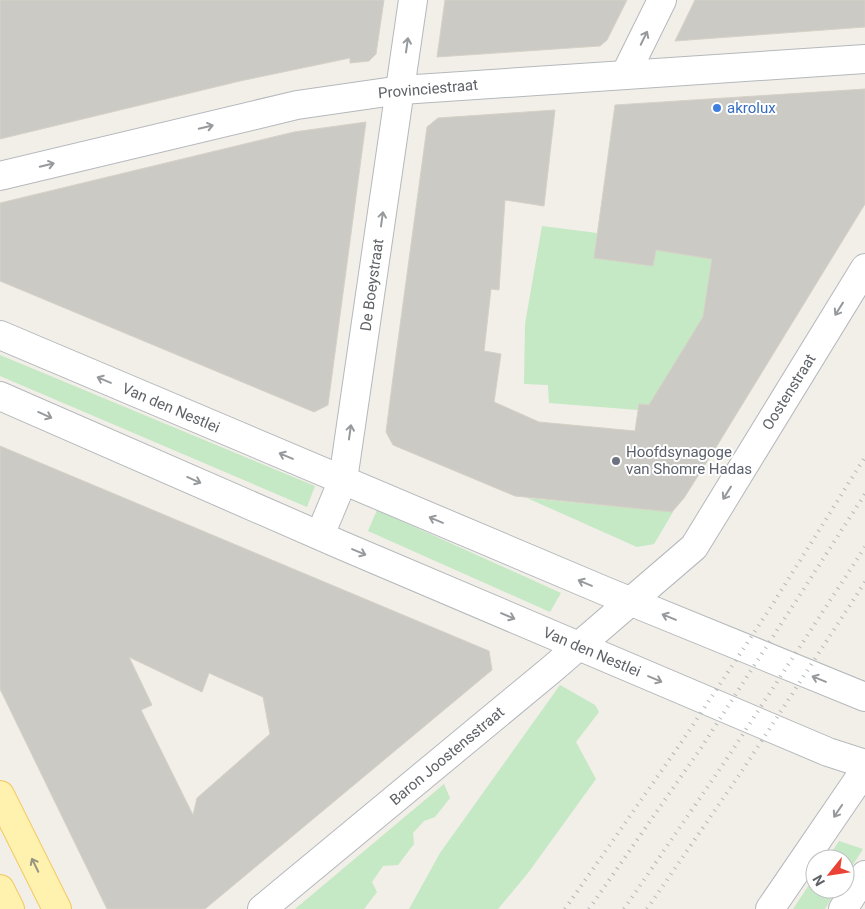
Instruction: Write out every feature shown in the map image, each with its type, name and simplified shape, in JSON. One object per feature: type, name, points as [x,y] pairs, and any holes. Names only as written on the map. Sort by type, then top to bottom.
[{"type":"main road","points":[[0,795],[56,909]]},
{"type":"main road","points":[[0,889],[10,909]]},
{"type":"street","name":"De Boeystraat","points":[[343,480],[413,0]]},
{"type":"street","points":[[625,75],[662,0]]},
{"type":"street","name":"Provinciestraat","points":[[0,176],[297,106],[401,90],[865,59]]},
{"type":"street","name":"Oostenstraat","points":[[631,601],[694,547],[865,268]]},
{"type":"street","name":"Van den Nestlei","points":[[0,335],[631,601],[865,697]]},
{"type":"street","name":"Van den Nestlei","points":[[0,396],[578,646],[819,748],[865,764]]},
{"type":"street","points":[[320,536],[343,480]]},
{"type":"street","name":"Baron Joostensstraat","points":[[262,909],[631,601]]},
{"type":"street","points":[[770,909],[865,770]]},
{"type":"street","points":[[843,909],[865,875]]},
{"type":"green space","points":[[542,226],[597,233],[594,258],[653,266],[656,250],[712,259],[701,328],[696,329],[663,383],[662,406],[639,404],[638,410],[549,403],[548,385],[524,384],[525,324]]},
{"type":"green space","points":[[0,355],[315,486],[307,507],[0,376]]},
{"type":"green space","points":[[527,498],[673,512],[654,544],[637,547]]},
{"type":"green space","points":[[377,510],[561,593],[550,612],[368,531]]},
{"type":"green space","points":[[560,685],[595,705],[599,712],[576,742],[596,779],[528,873],[498,909],[409,909],[440,853]]},
{"type":"green space","points":[[444,784],[450,798],[435,817],[424,821],[413,833],[414,844],[398,865],[383,866],[372,882],[377,892],[364,909],[295,909]]},
{"type":"green space","points":[[839,841],[863,849],[855,861],[855,849],[834,849]]},
{"type":"green space","points":[[805,891],[805,899],[831,899],[825,909],[793,909]]},
{"type":"building","points":[[0,0],[384,0],[376,54],[369,61],[350,63],[350,58],[240,81],[0,139]]},
{"type":"building","points":[[445,0],[627,0],[607,40],[600,46],[437,57]]},
{"type":"building","points":[[695,0],[865,0],[865,27],[675,41]]},
{"type":"building","points":[[865,89],[865,204],[715,449],[684,498],[672,512],[515,496],[393,445],[386,432],[427,127],[438,118],[555,110],[544,206],[505,200],[499,290],[491,289],[484,351],[501,354],[494,402],[539,422],[635,431],[639,404],[649,405],[703,317],[712,259],[656,250],[653,266],[594,258],[615,105]]},
{"type":"building","points":[[366,122],[328,405],[314,412],[0,281],[0,203],[294,132]]},
{"type":"building","points":[[0,446],[489,651],[492,670],[205,909],[107,909],[0,689]],"holes":[[[129,657],[202,692],[209,673],[263,697],[270,734],[197,798],[193,815],[141,710],[152,705]]]},
{"type":"railway","points":[[565,909],[683,740],[769,610],[865,457]]},
{"type":"railway","points":[[589,909],[701,748],[865,494]]},
{"type":"railway","points":[[624,909],[726,760],[865,547]]},
{"type":"railway","points":[[647,909],[744,768],[865,582]]},
{"type":"place","name":"akrolux","points":[[717,108]]},
{"type":"place","name":"Hoofdsynagoge van Shomre Hadas","points":[[616,461]]}]
